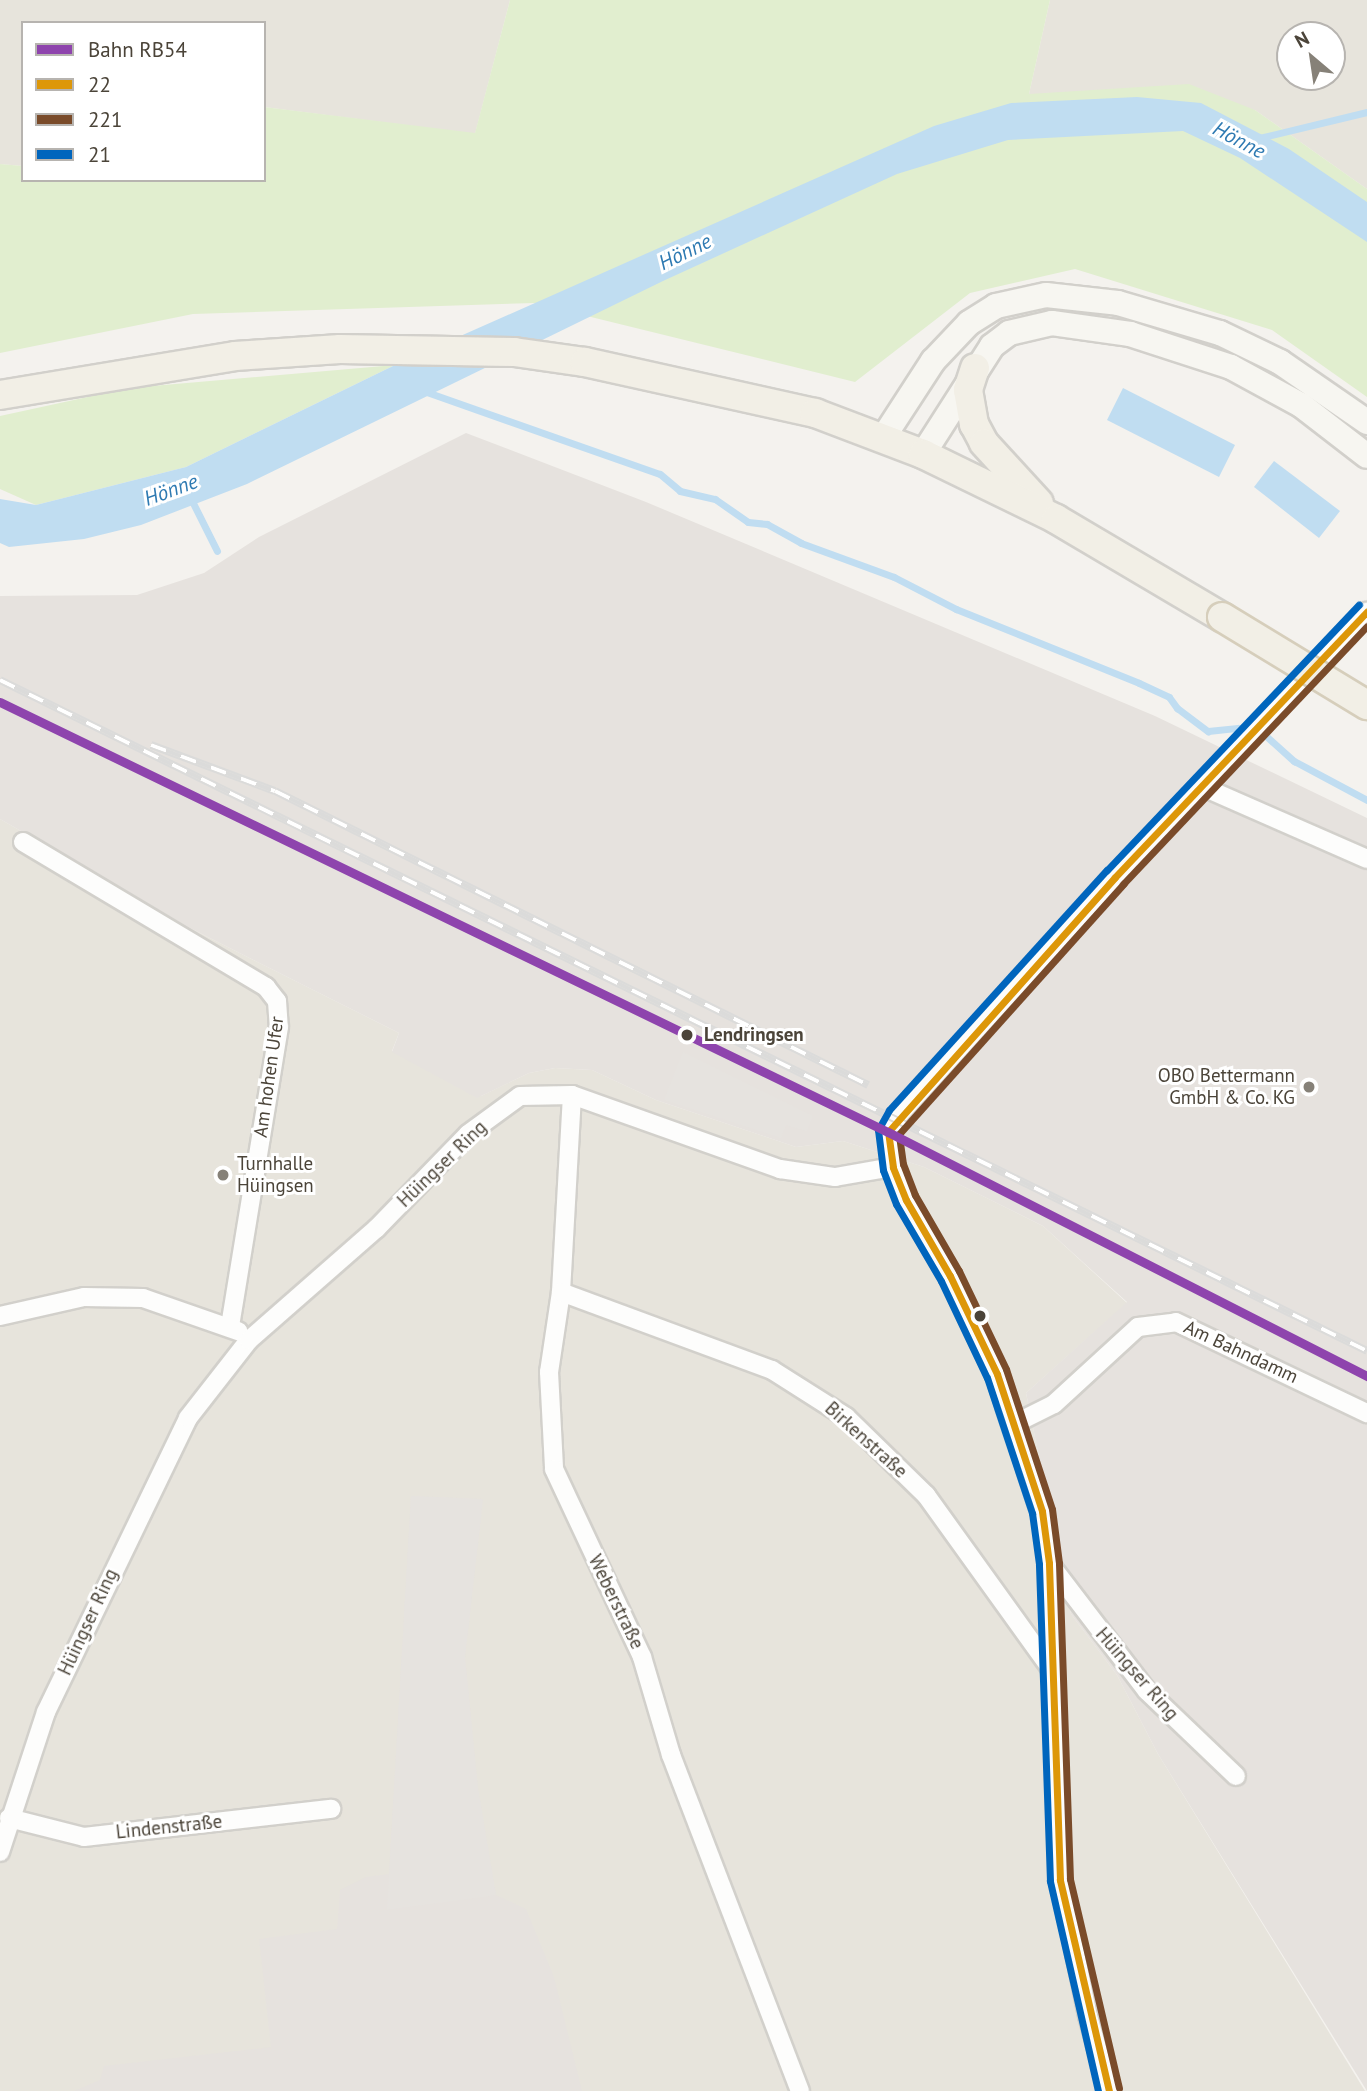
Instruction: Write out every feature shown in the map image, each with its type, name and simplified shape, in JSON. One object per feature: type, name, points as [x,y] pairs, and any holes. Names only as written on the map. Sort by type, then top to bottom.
[{"type":"main road","points":[[883,438],[933,361],[968,323],[996,306],[1046,295],[1118,303],[1220,333],[1280,362],[1367,422]]},
{"type":"main road","points":[[923,454],[975,368],[992,346],[1031,325],[1063,324],[1130,334],[1231,367],[1269,385],[1367,456]]},
{"type":"main road","points":[[0,395],[235,356],[416,348],[514,352],[585,362],[738,393],[815,413],[883,438],[923,454],[1056,519],[1367,705]]},
{"type":"main road","points":[[975,368],[968,406],[984,443],[1056,519]]},
{"type":"street","points":[[892,1167],[888,1132],[897,1117],[1115,877],[1292,695],[1367,611]]},
{"type":"street","points":[[1203,787],[1367,859]]},
{"type":"street","name":"Am hohen Ufer","points":[[23,842],[266,986],[277,1001],[279,1027],[230,1326]]},
{"type":"street","name":"Hüingser Ring","points":[[0,1852],[46,1712],[147,1498],[188,1418],[249,1340],[376,1229],[468,1133],[520,1096],[572,1096],[780,1169],[835,1177],[892,1167],[972,1320],[1016,1423],[1042,1511],[1049,1563],[1060,1880],[1088,2016],[1109,2091]]},
{"type":"street","name":"Weberstraße","points":[[572,1096],[561,1292],[549,1371],[554,1469],[642,1657],[671,1755],[800,2091]]},
{"type":"street","name":"Birkenstraße","points":[[561,1292],[772,1370],[846,1417],[926,1495],[1054,1673]]},
{"type":"street","points":[[0,1315],[84,1297],[143,1298],[230,1326],[249,1340]]},
{"type":"street","name":"Am Bahndamm","points":[[1016,1423],[1055,1404],[1138,1327],[1176,1322],[1367,1413]]},
{"type":"street","name":"Hüingser Ring","points":[[1049,1563],[1147,1691],[1236,1776]]},
{"type":"street","name":"Lindenstraße","points":[[9,1818],[84,1837],[331,1809]]},
{"type":"shaded area","points":[[0,0],[510,0],[475,134],[266,107],[266,21],[21,21],[21,166],[0,164]]},
{"type":"shaded area","points":[[1050,0],[1367,0],[1367,189],[1255,110],[1029,94]]},
{"type":"shaded area","points":[[466,433],[646,502],[1155,716],[1367,818],[1367,2091],[1158,1754],[1117,1675],[1071,1614],[1026,1393],[1127,1302],[1043,1226],[924,1167],[843,1141],[796,1147],[656,1100],[592,1070],[555,1068],[529,1073],[477,1098],[392,1052],[399,1033],[192,929],[0,819],[0,596],[137,595],[204,573],[259,537]]},
{"type":"shaded area","points":[[0,819],[192,929],[399,1033],[392,1051],[481,1096],[529,1073],[555,1068],[592,1070],[656,1100],[796,1147],[843,1141],[924,1167],[1043,1226],[1127,1303],[1026,1393],[1071,1614],[1117,1675],[1158,1754],[1365,2091],[0,2091]]},
{"type":"shaded area","points":[[683,1052],[813,1116],[807,1131],[786,1125],[781,1138],[664,1100]]},
{"type":"shaded area","points":[[411,1496],[483,1499],[465,1657],[478,1788],[496,1895],[526,1909],[554,1977],[582,2091],[74,2091],[100,2080],[104,2066],[271,2047],[259,1939],[337,1929],[340,1890],[366,1877],[389,1874]]},
{"type":"shaded area","points":[[411,1496],[483,1499],[465,1657],[478,1788],[496,1895],[387,1910]]},
{"type":"green space","points":[[510,0],[1050,0],[1029,94],[1189,84],[1255,110],[1367,189],[1367,397],[1272,330],[1075,269],[970,293],[855,382],[534,303],[193,314],[0,353],[0,164],[21,166],[21,182],[266,182],[266,107],[475,133]]},
{"type":"green space","points":[[395,365],[186,467],[36,505],[0,489],[0,416],[129,388]]},
{"type":"water","name":"Hönne","points":[[1137,97],[1201,103],[1289,149],[1367,202],[1367,242],[1240,158],[1183,131],[1008,140],[897,174],[663,281],[247,484],[141,525],[84,539],[9,547],[0,543],[0,499],[36,505],[186,467],[395,365],[934,126],[1011,103]]},
{"type":"water","points":[[1123,388],[1235,445],[1219,477],[1107,420]]},
{"type":"water","points":[[1274,461],[1340,511],[1319,538],[1254,487]]},
{"type":"waterway","name":"Hönne","points":[[1255,139],[1367,112]]},
{"type":"waterway","points":[[421,390],[660,474],[680,491],[715,499],[748,522],[767,524],[801,543],[894,577],[956,609],[1169,697],[1177,708],[1208,731],[1238,728],[1266,736],[1294,761],[1367,800]]},
{"type":"waterway","name":"Hönne","points":[[191,499],[217,551]]},
{"type":"railway","points":[[0,680],[1367,1351]]},
{"type":"railway","points":[[151,745],[275,791],[868,1085]]},
{"type":"rail line","name":"RB54","points":[[0,702],[888,1132],[1367,1376]]},
{"type":"transit line","name":"21","points":[[1098,2091],[1050,1881],[1039,1564],[1032,1513],[987,1378],[941,1281],[896,1204],[883,1170],[878,1130],[889,1110],[1107,870],[1359,604]]},
{"type":"transit line","name":"22","points":[[1109,2091],[1060,1880],[1049,1563],[1042,1511],[997,1374],[950,1276],[906,1200],[893,1167],[888,1132],[1115,877],[1367,611]]},
{"type":"transit line","name":"221","points":[[1119,2088],[1070,1879],[1059,1563],[1052,1509],[1006,1369],[959,1271],[915,1195],[903,1164],[899,1134],[1123,884],[1367,626]]},
{"type":"place","name":"Lendringsen","points":[[687,1035]]},
{"type":"place","name":"OBO Bettermann GmbH & Co. KG","points":[[1309,1087]]},
{"type":"place","name":"Turnhalle Hüingsen","points":[[223,1175]]}]
